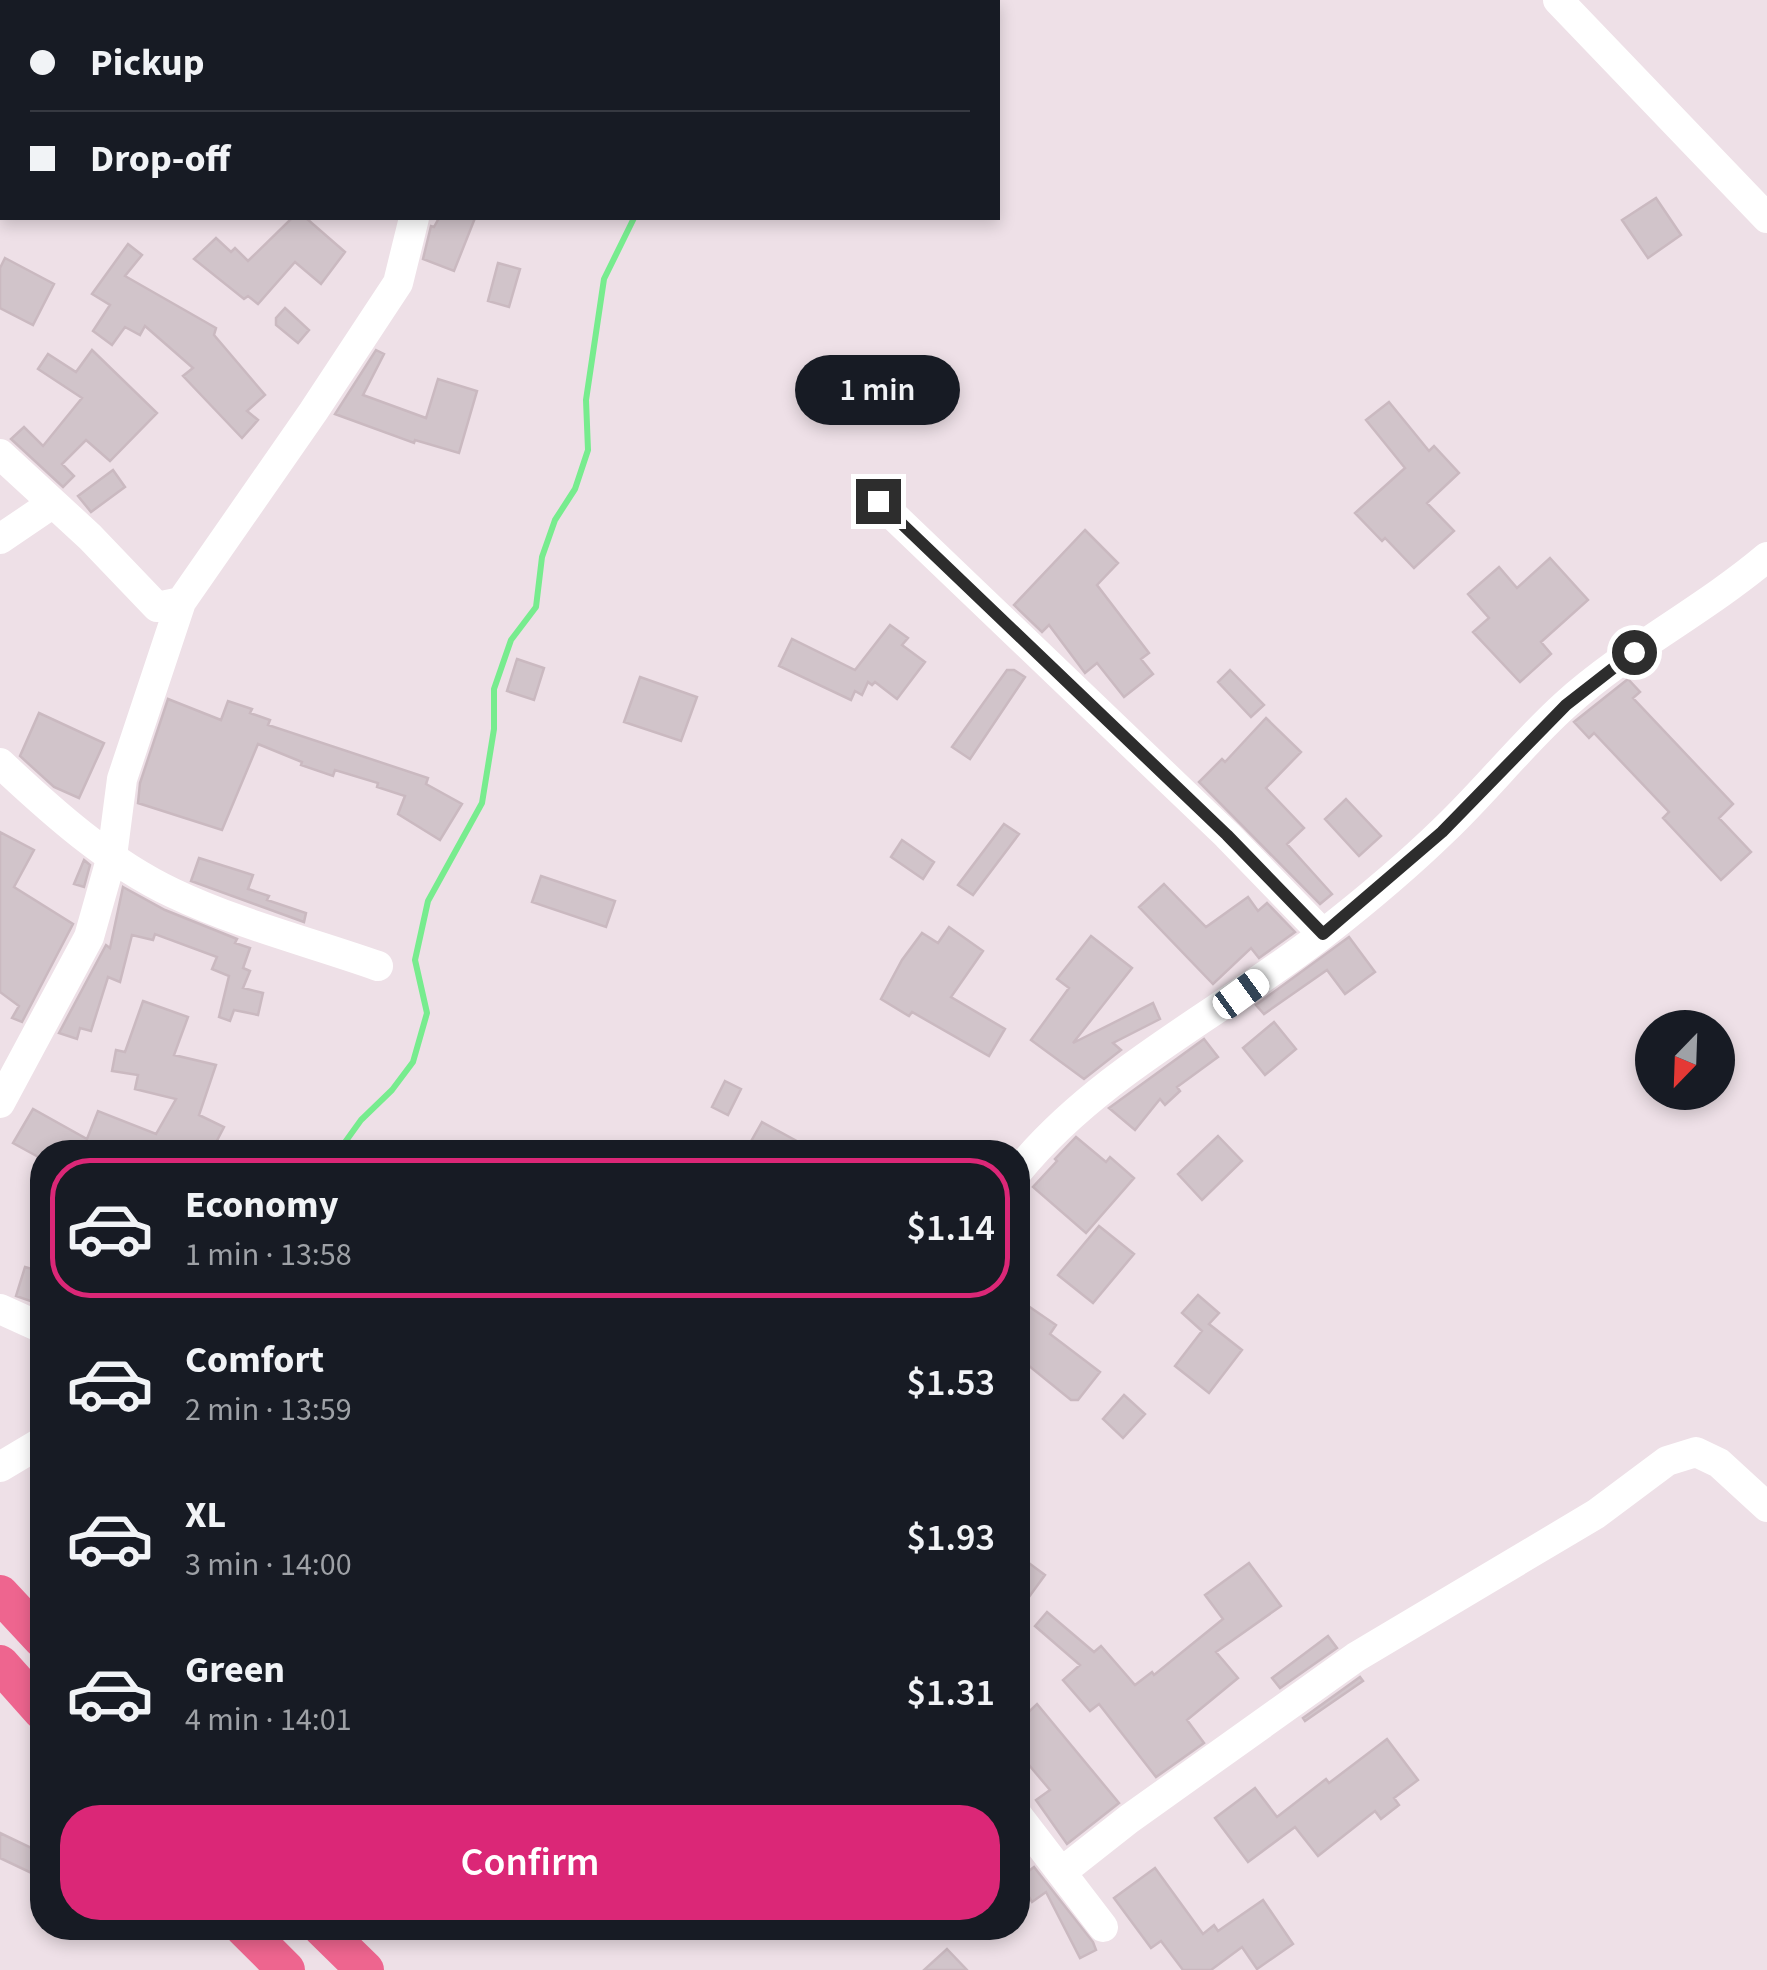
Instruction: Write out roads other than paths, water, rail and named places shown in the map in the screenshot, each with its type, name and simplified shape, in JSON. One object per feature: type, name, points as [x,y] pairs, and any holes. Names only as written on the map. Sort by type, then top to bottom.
[{"type":"main road","points":[[0,1594],[30,1626]]},
{"type":"main road","points":[[0,1664],[30,1697]]},
{"type":"main road","points":[[256,1940],[286,1970]]},
{"type":"main road","points":[[334,1940],[364,1970]]},
{"type":"street","points":[[1558,0],[1767,218]]},
{"type":"street","points":[[0,1103],[90,937],[112,856],[122,779],[181,602],[398,282],[414,220]]},
{"type":"street","points":[[0,454],[157,607],[181,602]]},
{"type":"street","points":[[878,501],[1227,835],[1323,934]]},
{"type":"street","points":[[0,539],[53,503]]},
{"type":"street","points":[[1030,1156],[1095,1094],[1323,934],[1442,832],[1566,705],[1634,652],[1734,585],[1767,556]]},
{"type":"street","points":[[0,763],[112,856],[170,892],[378,966]]},
{"type":"street","points":[[0,1309],[30,1323]]},
{"type":"street","points":[[0,1467],[30,1449]]},
{"type":"street","points":[[1063,1872],[1129,1819],[1356,1657],[1596,1514],[1668,1461],[1696,1452],[1719,1463],[1767,1507]]},
{"type":"street","points":[[1030,1831],[1103,1927]]},
{"type":"waterway","points":[[347,1140],[413,1062],[427,1013],[415,960],[428,901],[482,803],[494,729],[494,689],[511,640],[536,607],[542,557],[555,520],[575,489],[588,450],[586,400],[604,279],[633,220]]}]
